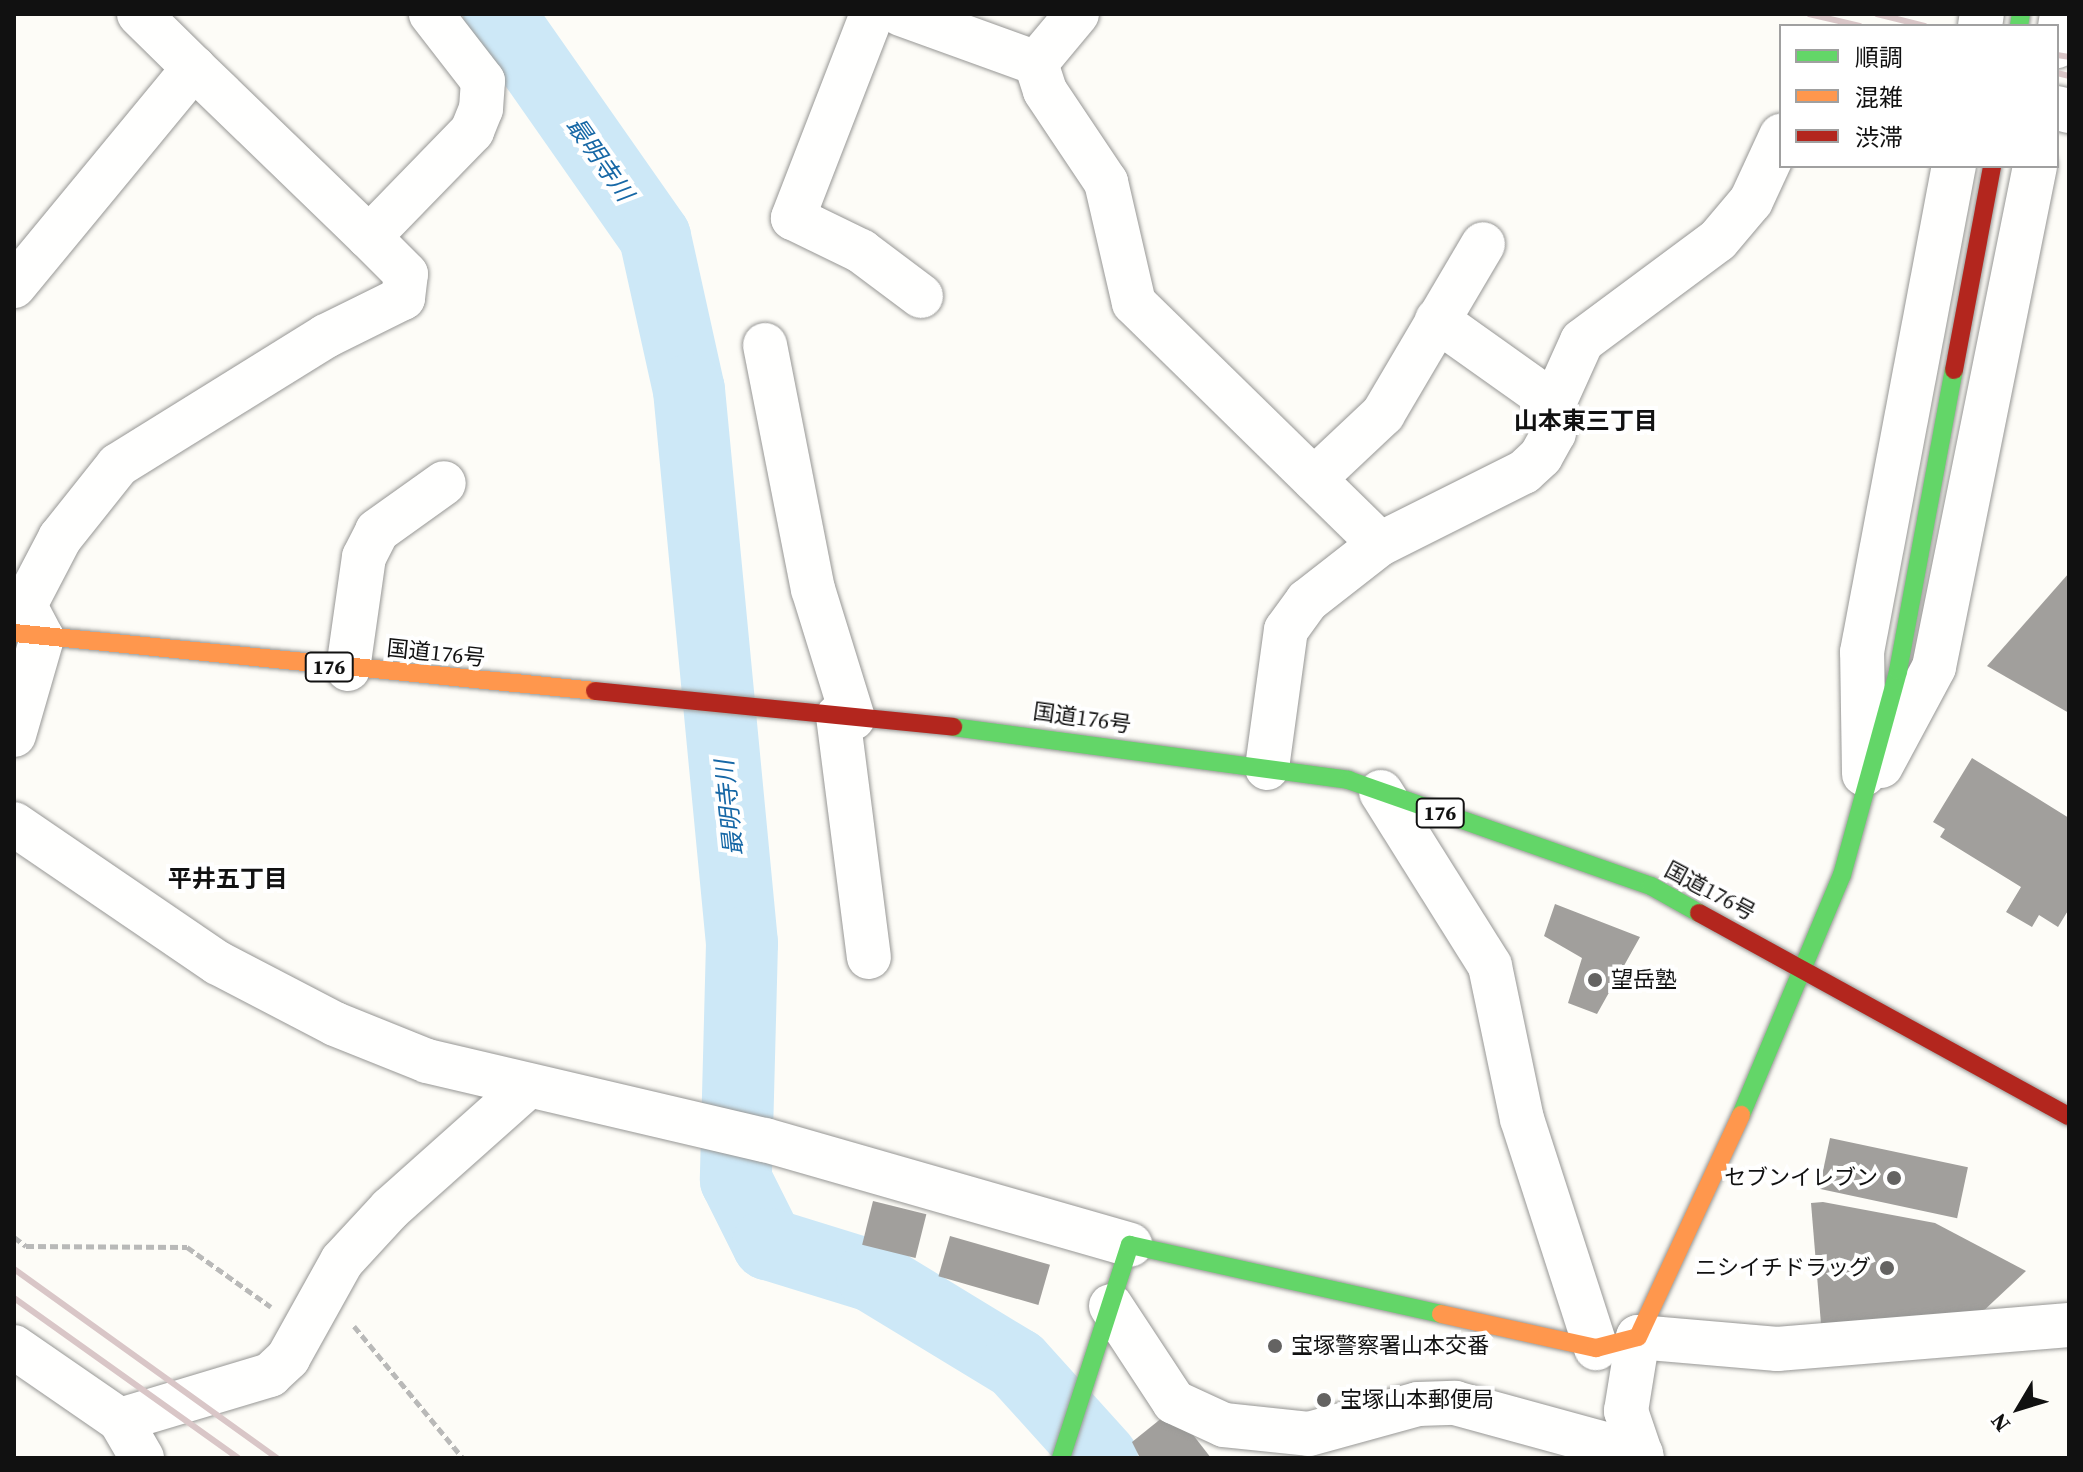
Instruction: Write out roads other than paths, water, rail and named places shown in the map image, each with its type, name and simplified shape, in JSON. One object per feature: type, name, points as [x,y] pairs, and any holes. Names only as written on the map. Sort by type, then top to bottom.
[{"type":"main road","points":[[1061,1458],[1130,1245],[1596,1348],[1638,1337],[1808,970],[1865,796],[1898,671],[1992,168]]},
{"type":"main road","name":"国道176号","points":[[24,616],[348,669],[845,717],[1267,768],[1381,792],[1651,886],[2069,1116]]},
{"type":"street","points":[[14,735],[24,616],[60,538],[118,465],[326,336],[403,298],[406,274],[139,14]]},
{"type":"street","points":[[369,237],[472,131],[481,109],[483,81],[431,14]]},
{"type":"street","points":[[872,14],[793,218],[861,251],[921,296]]},
{"type":"street","points":[[901,14],[1036,63]]},
{"type":"street","points":[[1036,63],[1077,14]]},
{"type":"street","points":[[1036,63],[1045,91],[1106,182],[1134,303],[1380,544]]},
{"type":"street","points":[[14,286],[194,68]]},
{"type":"street","points":[[1267,768],[1286,630],[1307,601],[1380,544],[1524,472],[1554,433],[1554,403],[1582,341],[1718,240],[1751,201],[1779,140]]},
{"type":"street","points":[[1865,796],[1862,652],[1954,168]]},
{"type":"street","points":[[1865,796],[1934,667],[2035,168]]},
{"type":"street","points":[[1314,479],[1383,414],[1483,244]]},
{"type":"street","points":[[1437,320],[1554,403]]},
{"type":"street","points":[[765,345],[813,589],[845,717],[869,957]]},
{"type":"street","points":[[348,669],[364,557],[377,531],[444,483]]},
{"type":"street","points":[[1381,792],[1490,966],[1522,1119],[1596,1348]]},
{"type":"street","points":[[14,824],[218,963],[335,1024],[427,1061],[765,1140],[1130,1245]]},
{"type":"street","points":[[120,1420],[270,1375],[288,1358],[305,1319],[342,1261],[390,1209],[528,1086]]},
{"type":"street","points":[[1111,1306],[1174,1402],[1224,1425],[1309,1434],[1418,1404],[1455,1403],[1642,1456]]},
{"type":"street","points":[[1642,1456],[1626,1411],[1638,1337],[1777,1349],[2069,1325]]},
{"type":"street","points":[[14,1347],[120,1420],[142,1458]]},
{"type":"waterway","name":"最明寺川","points":[[499,14],[655,237],[689,390],[742,943],[736,1180],[768,1244],[872,1276],[1017,1364],[1102,1458]]},
{"type":"railway","points":[[1809,14],[1852,24]]},
{"type":"railway","points":[[1877,14],[1917,24]]},
{"type":"railway","points":[[2059,55],[2069,57]]},
{"type":"railway","points":[[2059,74],[2069,76]]},
{"type":"railway","points":[[14,1269],[277,1458]]},
{"type":"railway","points":[[14,1298],[238,1458]]},
{"type":"place","name":"望岳塾","points":[[1595,980]]},
{"type":"place","name":"セブンイレブン","points":[[1894,1178]]},
{"type":"place","name":"ニシイチドラッグ","points":[[1887,1268]]},
{"type":"place","name":"宝塚警察署山本交番","points":[[1275,1346]]},
{"type":"place","name":"宝塚山本郵便局","points":[[1324,1400]]},
{"type":"district","name":"山本東三丁目","points":[[1586,421]]},
{"type":"district","name":"平井五丁目","points":[[228,879]]}]
